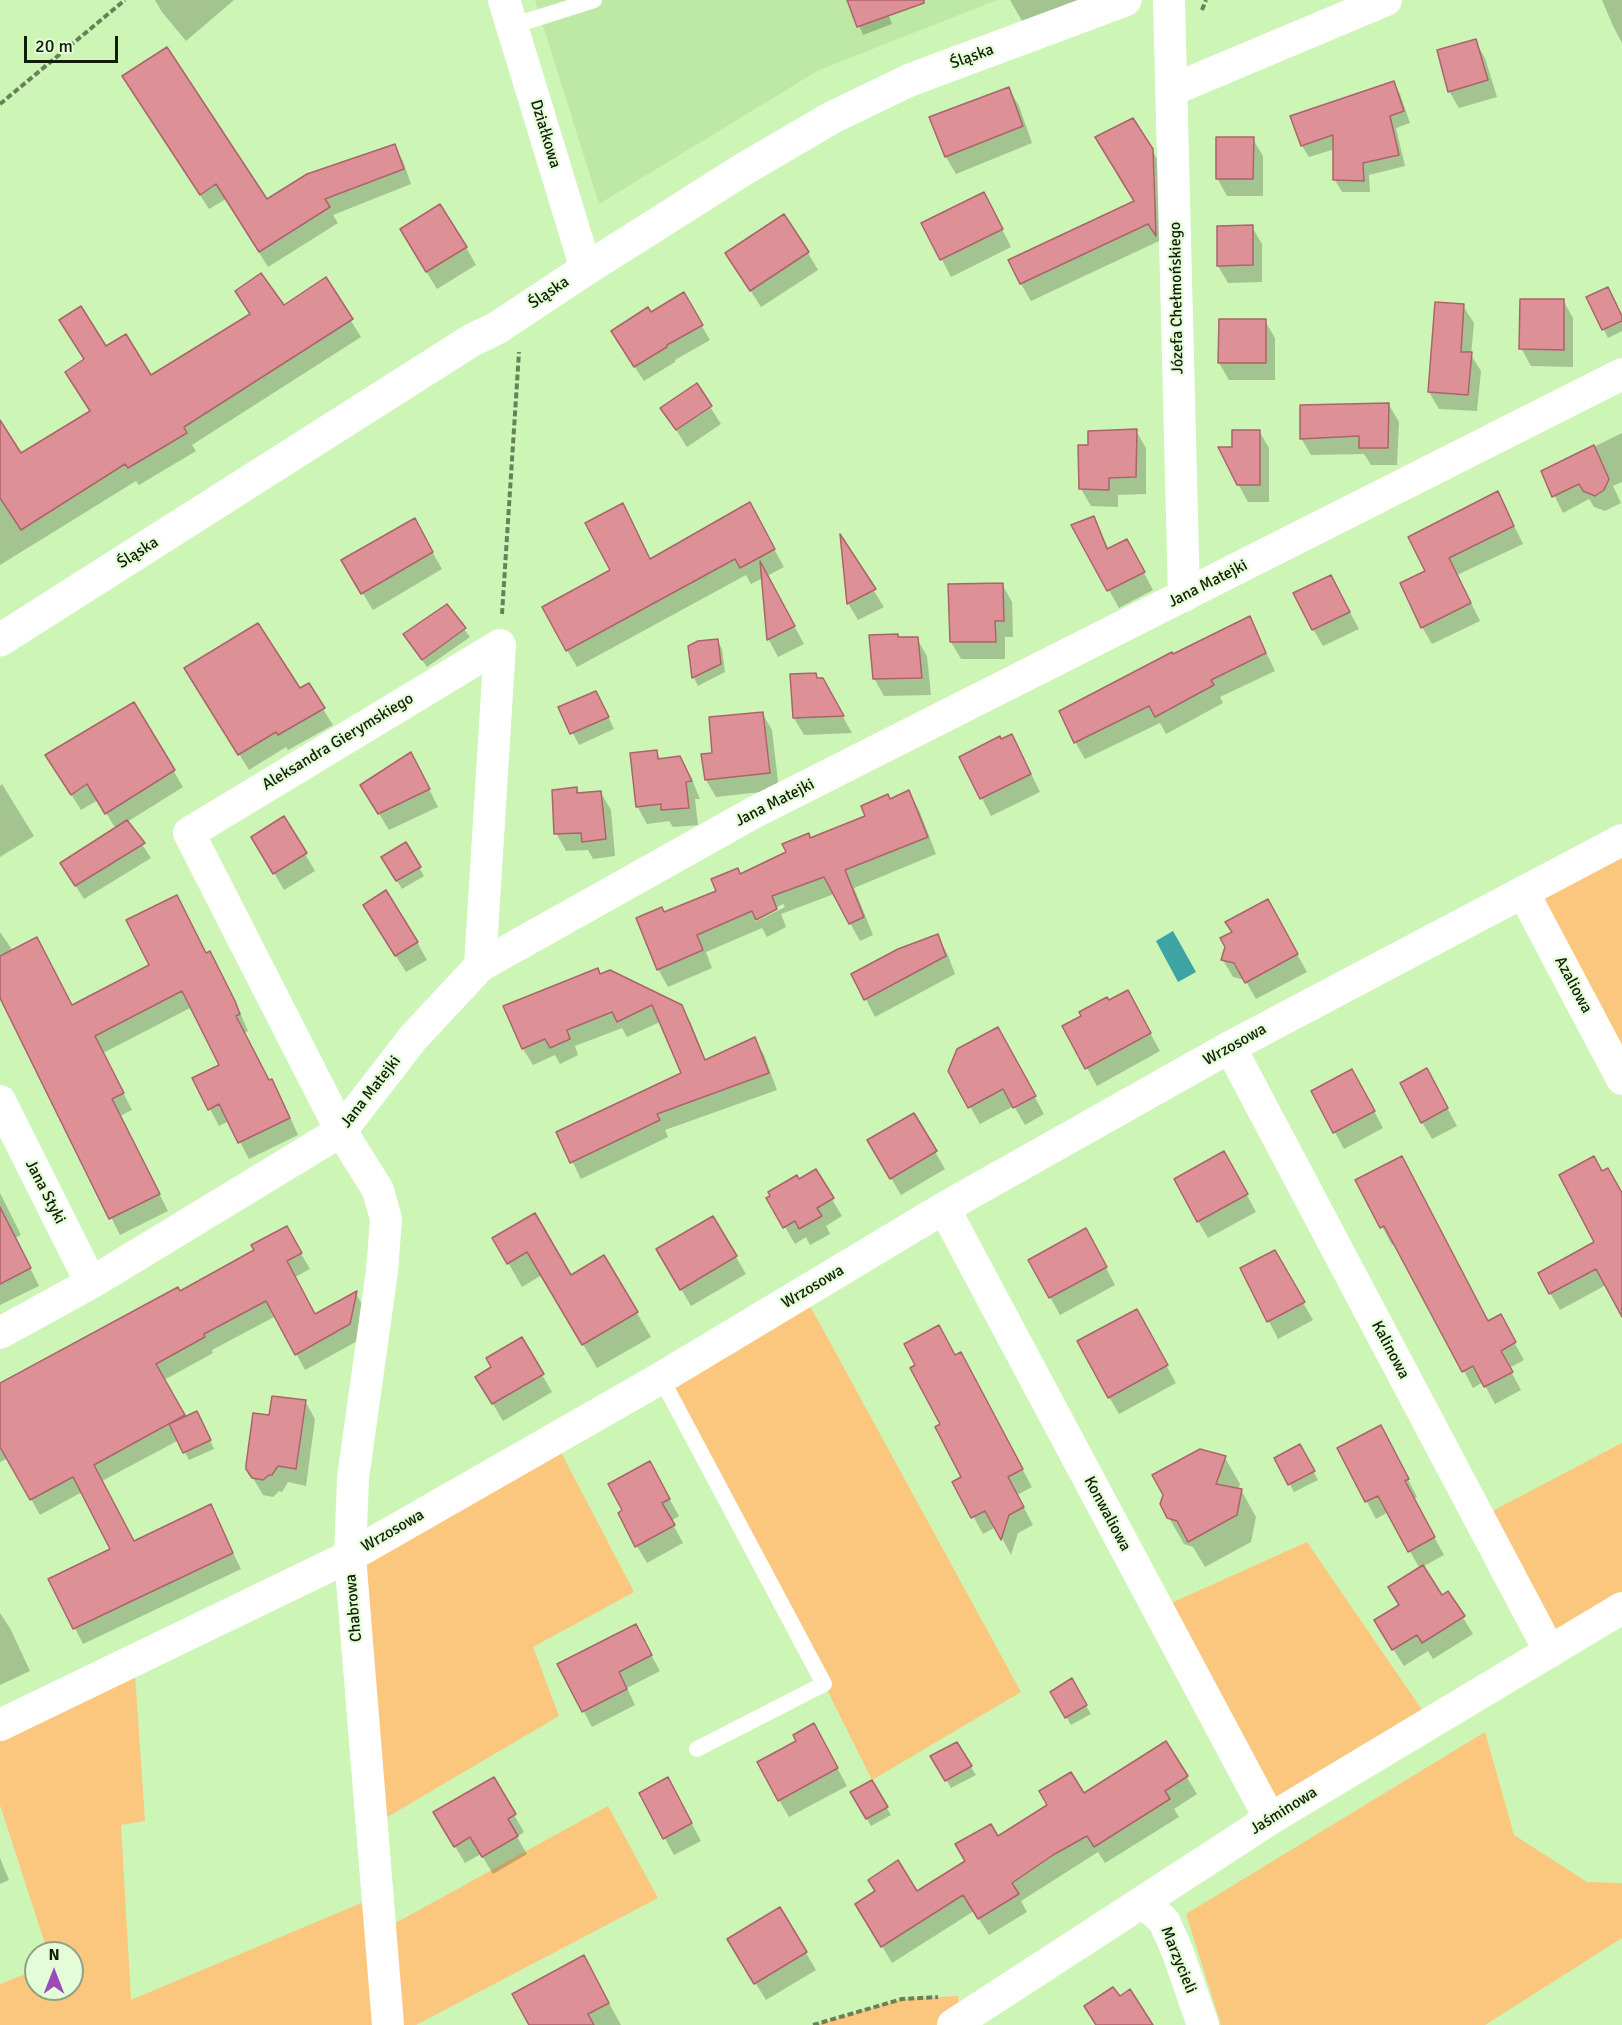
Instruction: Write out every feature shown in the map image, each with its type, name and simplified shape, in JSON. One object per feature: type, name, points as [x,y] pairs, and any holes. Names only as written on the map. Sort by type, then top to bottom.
[{"type":"street","name":"Śląska","points":[[0,640],[744,169],[833,117],[910,80],[1125,0]]},
{"type":"street","name":"Józefa Chełmońskiego","points":[[1169,0],[1184,596]]},
{"type":"street","points":[[1172,90],[1386,0]]},
{"type":"street","name":"Działkowa","points":[[508,13],[586,269]]},
{"type":"street","name":"Jana Matejki","points":[[0,1333],[91,1283],[341,1131],[412,1038],[480,966],[753,813],[1622,374]]},
{"type":"street","points":[[480,966],[500,645]]},
{"type":"street","name":"Aleksandra Gierymskiego","points":[[341,1131],[189,833],[500,645]]},
{"type":"street","name":"Wrzosowa","points":[[0,1725],[350,1556],[661,1378],[944,1208],[1230,1047],[1622,840]]},
{"type":"street","name":"Azaliowa","points":[[1523,892],[1622,1078]]},
{"type":"street","name":"Kalinowa","points":[[1230,1047],[1550,1652]]},
{"type":"street","name":"Jana Styki","points":[[0,1101],[91,1283]]},
{"type":"street","name":"Chabrowa","points":[[341,1131],[378,1190],[386,1219],[382,1270],[353,1478],[350,1556],[388,2025]]},
{"type":"street","name":"Konwaliowa","points":[[944,1208],[1270,1819]]},
{"type":"street","name":"Jaśminowa","points":[[953,2025],[1270,1819],[1622,1608]]},
{"type":"street","name":"Marzycieli","points":[[1143,1902],[1164,1921],[1178,1953],[1203,2025]]},
{"type":"lane","points":[[508,13],[594,0]]},
{"type":"lane","points":[[661,1378],[825,1684],[698,1749]]},
{"type":"path","points":[[0,104],[125,0]]},
{"type":"path","points":[[500,645],[519,351]]},
{"type":"path","points":[[813,2025],[902,1999],[958,1996],[992,2000]]},
{"type":"shaded area","points":[[535,0],[997,0],[819,70],[599,204]]},
{"type":"shaded area","points":[[1622,842],[1622,1079],[1523,892]]},
{"type":"shaded area","points":[[803,1293],[1021,1692],[872,1780],[824,1684],[661,1378]]},
{"type":"shaded area","points":[[554,1439],[634,1592],[533,1647],[559,1716],[372,1826],[350,1556]]},
{"type":"shaded area","points":[[1622,1443],[1622,1608],[1550,1652],[1479,1518]]},
{"type":"shaded area","points":[[1307,1542],[1431,1723],[1270,1819],[1158,1609]]},
{"type":"shaded area","points":[[134,1660],[145,1821],[121,1825],[131,2000],[378,1896],[381,1931],[608,1806],[658,1898],[416,2025],[0,2025],[0,1984],[24,1975],[24,2001],[84,2001],[84,1941],[44,1941],[0,1805],[0,1725]]},
{"type":"shaded area","points":[[1485,1732],[1514,1835],[1587,1882],[1622,1883],[1622,1938],[1485,2025],[1221,2025],[1186,1914]]},
{"type":"shaded area","points":[[958,1996],[961,2020],[953,2025],[813,2025],[902,1999]]},
{"type":"water","points":[[1173,931],[1196,972],[1178,982],[1156,941]]},
{"type":"building","points":[[847,0],[924,0],[924,3],[857,27]]},
{"type":"building","points":[[1476,39],[1488,80],[1448,92],[1437,50]]},
{"type":"building","points":[[167,47],[267,199],[307,174],[395,144],[404,169],[325,199],[330,207],[259,252],[216,184],[200,195],[122,76]]},
{"type":"building","points":[[1394,81],[1404,111],[1390,116],[1399,155],[1363,163],[1364,181],[1333,180],[1333,135],[1301,146],[1290,116]]},
{"type":"building","points":[[1009,87],[1023,126],[945,157],[929,117]]},
{"type":"building","points":[[1133,118],[1153,149],[1156,236],[1148,224],[1020,284],[1008,260],[1134,201],[1095,137]]},
{"type":"building","points":[[1216,137],[1254,137],[1253,179],[1216,179]]},
{"type":"building","points":[[984,192],[1003,229],[940,260],[921,223]]},
{"type":"building","points":[[440,204],[467,247],[426,272],[400,229]]},
{"type":"building","points":[[784,214],[809,252],[750,291],[725,253]]},
{"type":"building","points":[[1253,225],[1253,265],[1217,266],[1217,226]]},
{"type":"building","points":[[261,273],[284,305],[326,277],[353,319],[184,427],[187,433],[128,468],[125,464],[21,530],[0,498],[0,420],[21,453],[90,411],[65,372],[84,359],[59,320],[81,306],[106,346],[126,334],[151,375],[250,314],[235,291]]},
{"type":"building","points":[[1608,287],[1622,316],[1622,321],[1602,330],[1586,297]]},
{"type":"building","points":[[684,292],[703,325],[634,367],[611,331],[648,307],[651,312]]},
{"type":"building","points":[[1520,299],[1564,299],[1564,350],[1519,349]]},
{"type":"building","points":[[1435,302],[1464,304],[1461,352],[1472,352],[1468,395],[1428,392]]},
{"type":"building","points":[[1219,319],[1266,319],[1266,363],[1218,363]]},
{"type":"building","points":[[697,383],[712,406],[676,430],[660,408]]},
{"type":"building","points":[[1389,403],[1388,448],[1359,448],[1359,436],[1300,439],[1300,405]]},
{"type":"building","points":[[1137,429],[1136,477],[1109,478],[1109,490],[1079,489],[1078,445],[1088,445],[1088,431]]},
{"type":"building","points":[[1232,430],[1260,430],[1260,485],[1237,485],[1218,447],[1232,447]]},
{"type":"building","points":[[1594,445],[1609,479],[1604,490],[1595,496],[1583,491],[1579,484],[1552,497],[1541,471]]},
{"type":"building","points":[[1498,491],[1514,526],[1449,558],[1471,603],[1421,628],[1400,583],[1425,571],[1408,537]]},
{"type":"building","points":[[750,502],[775,549],[740,568],[735,559],[566,651],[542,607],[610,570],[585,523],[623,503],[650,559]]},
{"type":"building","points":[[1094,516],[1107,549],[1127,539],[1145,572],[1107,591],[1071,525]]},
{"type":"building","points":[[415,518],[433,552],[361,594],[341,560]]},
{"type":"building","points":[[840,534],[876,589],[847,604]]},
{"type":"building","points":[[760,561],[795,626],[767,640]]},
{"type":"building","points":[[1331,575],[1350,612],[1312,630],[1293,593]]},
{"type":"building","points":[[1003,583],[1004,621],[995,621],[996,642],[950,642],[948,584]]},
{"type":"building","points":[[447,604],[466,628],[422,660],[403,634]]},
{"type":"building","points":[[1250,616],[1266,653],[1211,680],[1214,685],[1155,717],[1149,706],[1074,743],[1059,711],[1172,652],[1173,654]]},
{"type":"building","points":[[258,623],[300,688],[309,683],[325,708],[278,735],[276,732],[238,755],[184,668]]},
{"type":"building","points":[[898,634],[898,637],[918,637],[922,678],[873,679],[869,635]]},
{"type":"building","points":[[718,639],[721,664],[692,678],[688,646],[698,641]]},
{"type":"building","points":[[816,673],[817,678],[823,678],[844,716],[793,718],[790,674]]},
{"type":"building","points":[[596,691],[609,717],[570,734],[558,707]]},
{"type":"building","points":[[134,702],[175,770],[105,814],[87,784],[71,795],[45,755]]},
{"type":"building","points":[[763,712],[770,773],[705,780],[701,754],[712,753],[709,717]]},
{"type":"building","points":[[1012,734],[1031,774],[980,799],[959,757],[1000,736],[1001,739]]},
{"type":"building","points":[[657,750],[658,759],[680,756],[692,781],[686,782],[689,808],[661,810],[661,804],[636,807],[630,753]]},
{"type":"building","points":[[411,752],[430,789],[378,814],[360,785]]},
{"type":"building","points":[[577,787],[577,793],[601,791],[606,839],[582,842],[581,833],[554,834],[552,790]]},
{"type":"building","points":[[909,790],[928,837],[845,870],[864,917],[849,924],[824,877],[772,896],[777,909],[756,920],[752,911],[697,935],[703,950],[657,970],[636,918],[662,907],[664,912],[716,891],[711,879],[738,868],[740,874],[786,852],[782,844],[809,833],[810,838],[865,816],[861,806],[888,794],[890,799]]},
{"type":"building","points":[[284,816],[307,853],[273,874],[251,837]]},
{"type":"building","points":[[127,820],[145,843],[75,886],[60,863]]},
{"type":"building","points":[[406,842],[421,867],[396,881],[381,857]]},
{"type":"building","points":[[386,890],[418,942],[395,956],[363,905]]},
{"type":"building","points":[[177,895],[206,953],[210,951],[235,1001],[240,1014],[236,1016],[269,1080],[272,1079],[290,1118],[238,1143],[219,1104],[208,1110],[192,1078],[219,1065],[182,991],[95,1036],[124,1093],[112,1099],[160,1194],[109,1219],[0,998],[0,956],[37,937],[72,1005],[149,965],[126,920]]},
{"type":"building","points":[[1268,899],[1298,954],[1245,983],[1234,963],[1221,960],[1225,947],[1220,938],[1232,932],[1225,922]]},
{"type":"building","points":[[938,934],[946,956],[864,1000],[851,974],[898,949]]},
{"type":"building","points":[[598,968],[600,974],[610,970],[682,1005],[705,1060],[755,1037],[769,1073],[657,1114],[660,1120],[570,1163],[556,1132],[681,1073],[652,1005],[617,1022],[612,1012],[567,1030],[570,1039],[550,1048],[545,1039],[522,1049],[503,1006]]},
{"type":"building","points":[[1128,990],[1151,1033],[1085,1069],[1062,1026],[1081,1016],[1079,1012],[1107,997],[1109,1000]]},
{"type":"building","points":[[998,1027],[1036,1096],[1013,1108],[1003,1089],[968,1108],[948,1071],[957,1049]]},
{"type":"building","points":[[1427,1068],[1448,1108],[1421,1123],[1400,1083]]},
{"type":"building","points":[[1352,1069],[1375,1111],[1333,1133],[1311,1091]]},
{"type":"building","points":[[914,1113],[937,1151],[890,1179],[867,1140]]},
{"type":"building","points":[[1224,1151],[1248,1194],[1197,1222],[1174,1179]]},
{"type":"building","points":[[1402,1156],[1488,1321],[1501,1314],[1516,1342],[1501,1351],[1513,1372],[1484,1387],[1473,1366],[1462,1372],[1384,1226],[1380,1228],[1355,1180]]},
{"type":"building","points":[[1594,1156],[1602,1171],[1608,1168],[1622,1193],[1622,1317],[1596,1269],[1549,1294],[1538,1273],[1594,1242],[1559,1175]]},
{"type":"building","points":[[816,1169],[834,1198],[817,1208],[822,1216],[799,1229],[795,1221],[783,1228],[766,1198],[770,1196],[768,1192],[797,1175],[799,1179]]},
{"type":"building","points":[[0,1207],[31,1268],[0,1284]]},
{"type":"building","points":[[535,1213],[571,1275],[604,1255],[638,1312],[582,1345],[527,1252],[507,1264],[492,1238]]},
{"type":"building","points":[[713,1216],[737,1256],[680,1290],[656,1249]]},
{"type":"building","points":[[287,1226],[302,1253],[287,1261],[315,1314],[357,1291],[350,1324],[295,1355],[266,1301],[204,1334],[205,1337],[156,1364],[185,1415],[94,1465],[134,1541],[211,1504],[233,1553],[73,1629],[48,1579],[110,1549],[73,1477],[30,1500],[0,1447],[0,1383],[178,1287],[180,1291],[254,1250],[251,1245]]},
{"type":"building","points":[[1086,1228],[1107,1267],[1049,1298],[1028,1260]]},
{"type":"building","points":[[1275,1250],[1305,1302],[1267,1322],[1240,1268]]},
{"type":"building","points":[[1137,1309],[1168,1365],[1108,1398],[1077,1341]]},
{"type":"building","points":[[939,1325],[955,1355],[961,1352],[1023,1469],[1008,1477],[1024,1507],[1009,1515],[1001,1540],[985,1511],[971,1518],[952,1482],[961,1477],[935,1427],[940,1424],[910,1368],[915,1365],[904,1344]]},
{"type":"building","points":[[522,1337],[544,1374],[492,1404],[475,1377],[491,1367],[486,1358]]},
{"type":"building","points":[[272,1396],[306,1400],[296,1469],[278,1466],[272,1475],[263,1480],[252,1478],[246,1465],[253,1413],[269,1415]]},
{"type":"building","points":[[197,1411],[211,1440],[183,1453],[169,1424]]},
{"type":"building","points":[[1381,1425],[1409,1479],[1405,1481],[1435,1537],[1408,1552],[1378,1496],[1365,1502],[1337,1448]]},
{"type":"building","points":[[1300,1444],[1315,1471],[1288,1485],[1274,1458]]},
{"type":"building","points":[[1200,1449],[1226,1456],[1216,1484],[1242,1489],[1237,1515],[1188,1542],[1177,1521],[1167,1518],[1160,1504],[1163,1495],[1152,1475]]},
{"type":"building","points":[[650,1461],[670,1499],[662,1503],[675,1525],[635,1547],[618,1513],[622,1510],[608,1484]]},
{"type":"building","points":[[1423,1565],[1442,1595],[1448,1591],[1465,1616],[1422,1643],[1417,1635],[1392,1650],[1374,1620],[1399,1605],[1388,1587]]},
{"type":"building","points":[[636,1624],[652,1655],[619,1672],[627,1689],[582,1712],[557,1664]]},
{"type":"building","points":[[1072,1678],[1087,1705],[1065,1718],[1050,1692]]},
{"type":"building","points":[[814,1723],[838,1768],[778,1801],[757,1762],[796,1741],[793,1735]]},
{"type":"building","points":[[1166,1741],[1188,1776],[1165,1791],[1170,1799],[1094,1847],[1087,1836],[1053,1855],[1012,1883],[1019,1894],[978,1919],[963,1895],[881,1947],[855,1904],[875,1891],[868,1880],[898,1860],[917,1891],[965,1861],[955,1844],[991,1824],[998,1836],[1047,1805],[1039,1791],[1071,1772],[1084,1793]]},
{"type":"building","points":[[957,1742],[972,1766],[945,1781],[930,1756]]},
{"type":"building","points":[[494,1777],[516,1814],[508,1819],[518,1836],[482,1857],[470,1837],[454,1847],[433,1812]]},
{"type":"building","points":[[668,1777],[692,1823],[663,1839],[639,1793]]},
{"type":"building","points":[[872,1780],[888,1807],[866,1819],[850,1792]]},
{"type":"building","points":[[780,1907],[807,1952],[754,1984],[727,1939]]},
{"type":"building","points":[[584,1955],[609,2003],[588,2014],[594,2025],[529,2025],[512,1994]]},
{"type":"building","points":[[1113,1987],[1120,1996],[1130,1989],[1153,2025],[1096,2025],[1084,2006]]}]
